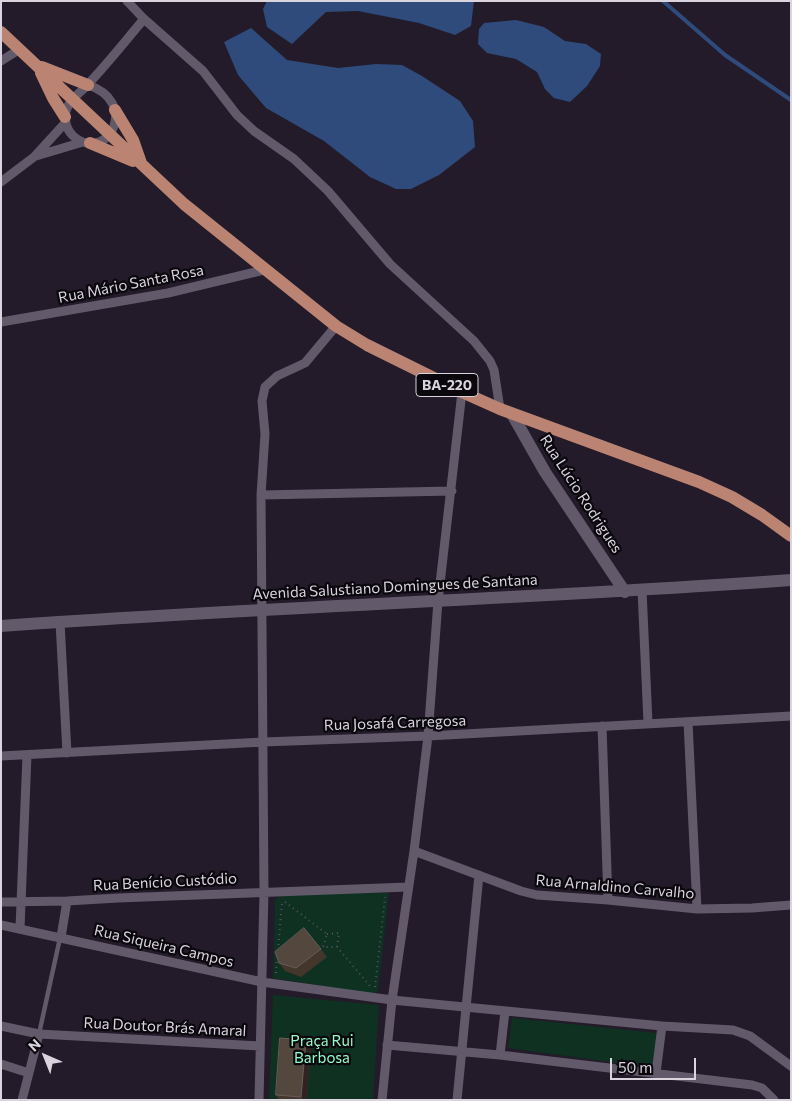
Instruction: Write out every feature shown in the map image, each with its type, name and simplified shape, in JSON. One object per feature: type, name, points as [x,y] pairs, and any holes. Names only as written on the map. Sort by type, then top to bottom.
[{"type":"main road","name":"BA-220","points":[[1,32],[184,204],[336,326],[367,345],[500,409],[699,482],[732,497],[762,515],[791,536]]},
{"type":"main road","points":[[38,66],[88,85]]},
{"type":"main road","points":[[38,66],[65,120]]},
{"type":"main road","points":[[115,110],[133,140],[142,165]]},
{"type":"main road","points":[[86,142],[142,165]]},
{"type":"street","points":[[127,1],[144,19],[203,71],[237,115],[254,131],[294,160],[322,185],[390,264],[474,342],[490,361],[494,370],[500,409]]},
{"type":"street","points":[[1,182],[34,157],[65,120],[68,105],[88,85],[144,19]]},
{"type":"street","points":[[1,61],[20,49]]},
{"type":"street","points":[[34,157],[86,142],[104,139],[109,135],[116,121],[115,110],[107,96],[88,85]]},
{"type":"street","points":[[65,120],[72,134],[86,142]]},
{"type":"street","name":"Rua Mário Santa Rosa","points":[[1,322],[168,293],[264,270]]},
{"type":"street","points":[[259,1100],[264,892],[261,495],[265,434],[262,401],[265,387],[277,376],[305,363],[336,326]]},
{"type":"street","points":[[382,1100],[392,1000],[414,851],[428,736],[438,600],[462,392]]},
{"type":"street","name":"Rua Lúcio Rodrigues","points":[[512,414],[545,472],[625,592]]},
{"type":"street","points":[[261,495],[452,491]]},
{"type":"street","name":"Avenida Salustiano Domingues de Santana","points":[[1,626],[262,609],[625,592],[791,580]]},
{"type":"street","points":[[642,590],[648,723]]},
{"type":"street","points":[[60,622],[67,753]]},
{"type":"street","name":"Rua Josafá Carregosa","points":[[1,756],[262,742],[428,736],[791,716]]},
{"type":"street","points":[[688,722],[697,909]]},
{"type":"street","points":[[602,726],[608,900]]},
{"type":"street","points":[[20,928],[27,755]]},
{"type":"street","name":"Rua Arnaldino Carvalho","points":[[414,851],[521,891],[537,895],[697,909],[791,905]]},
{"type":"street","points":[[457,1100],[479,875]]},
{"type":"street","name":"Rua Benício Custódio","points":[[1,902],[408,887]]},
{"type":"street","points":[[61,937],[67,901]]},
{"type":"street","name":"Rua Siqueira Campos","points":[[1,925],[262,982],[392,1000],[742,1032],[760,1042],[791,1066]]},
{"type":"street","points":[[500,1054],[505,1011]]},
{"type":"street","name":"Rua Doutor Brás Amaral","points":[[1,1026],[39,1034],[260,1046]]},
{"type":"street","points":[[656,1073],[662,1026]]},
{"type":"street","points":[[22,1100],[39,1034]]},
{"type":"street","points":[[387,1045],[500,1054],[752,1085],[762,1088],[774,1100]]},
{"type":"street","points":[[1,1064],[29,1073]]},
{"type":"lane","points":[[39,1034],[61,937]]},
{"type":"path","points":[[282,900],[327,934],[339,933],[337,947],[375,992],[385,896]]},
{"type":"path","points":[[282,900],[291,899]]},
{"type":"path","points":[[276,976],[282,900]]},
{"type":"path","points":[[327,934],[323,947],[337,947]]},
{"type":"green space","name":"Praça Rui Barbosa","points":[[284,893],[389,893],[378,991],[373,994],[273,978],[275,900]]},
{"type":"green space","name":"Praça Rui Barbosa","points":[[273,995],[379,1005],[373,1100],[269,1100]]},
{"type":"green space","points":[[512,1018],[657,1033],[654,1068],[508,1048]]},
{"type":"water","points":[[267,1],[474,1],[471,26],[455,35],[419,23],[358,11],[326,12],[292,44],[267,27],[263,9]]},
{"type":"water","points":[[516,20],[544,27],[565,41],[586,44],[601,54],[600,66],[587,86],[570,102],[554,98],[545,89],[537,72],[516,59],[487,53],[478,44],[479,29],[484,23]]},
{"type":"water","points":[[251,28],[287,60],[338,68],[376,64],[402,65],[460,101],[473,121],[475,147],[439,175],[411,189],[396,189],[370,177],[324,141],[266,108],[238,75],[224,42]]},
{"type":"building","points":[[304,928],[321,949],[296,968],[279,963],[275,952]]},
{"type":"building","points":[[280,1038],[306,1040],[301,1097],[276,1095]]},
{"type":"waterway","points":[[663,1],[725,55],[791,100]]}]
